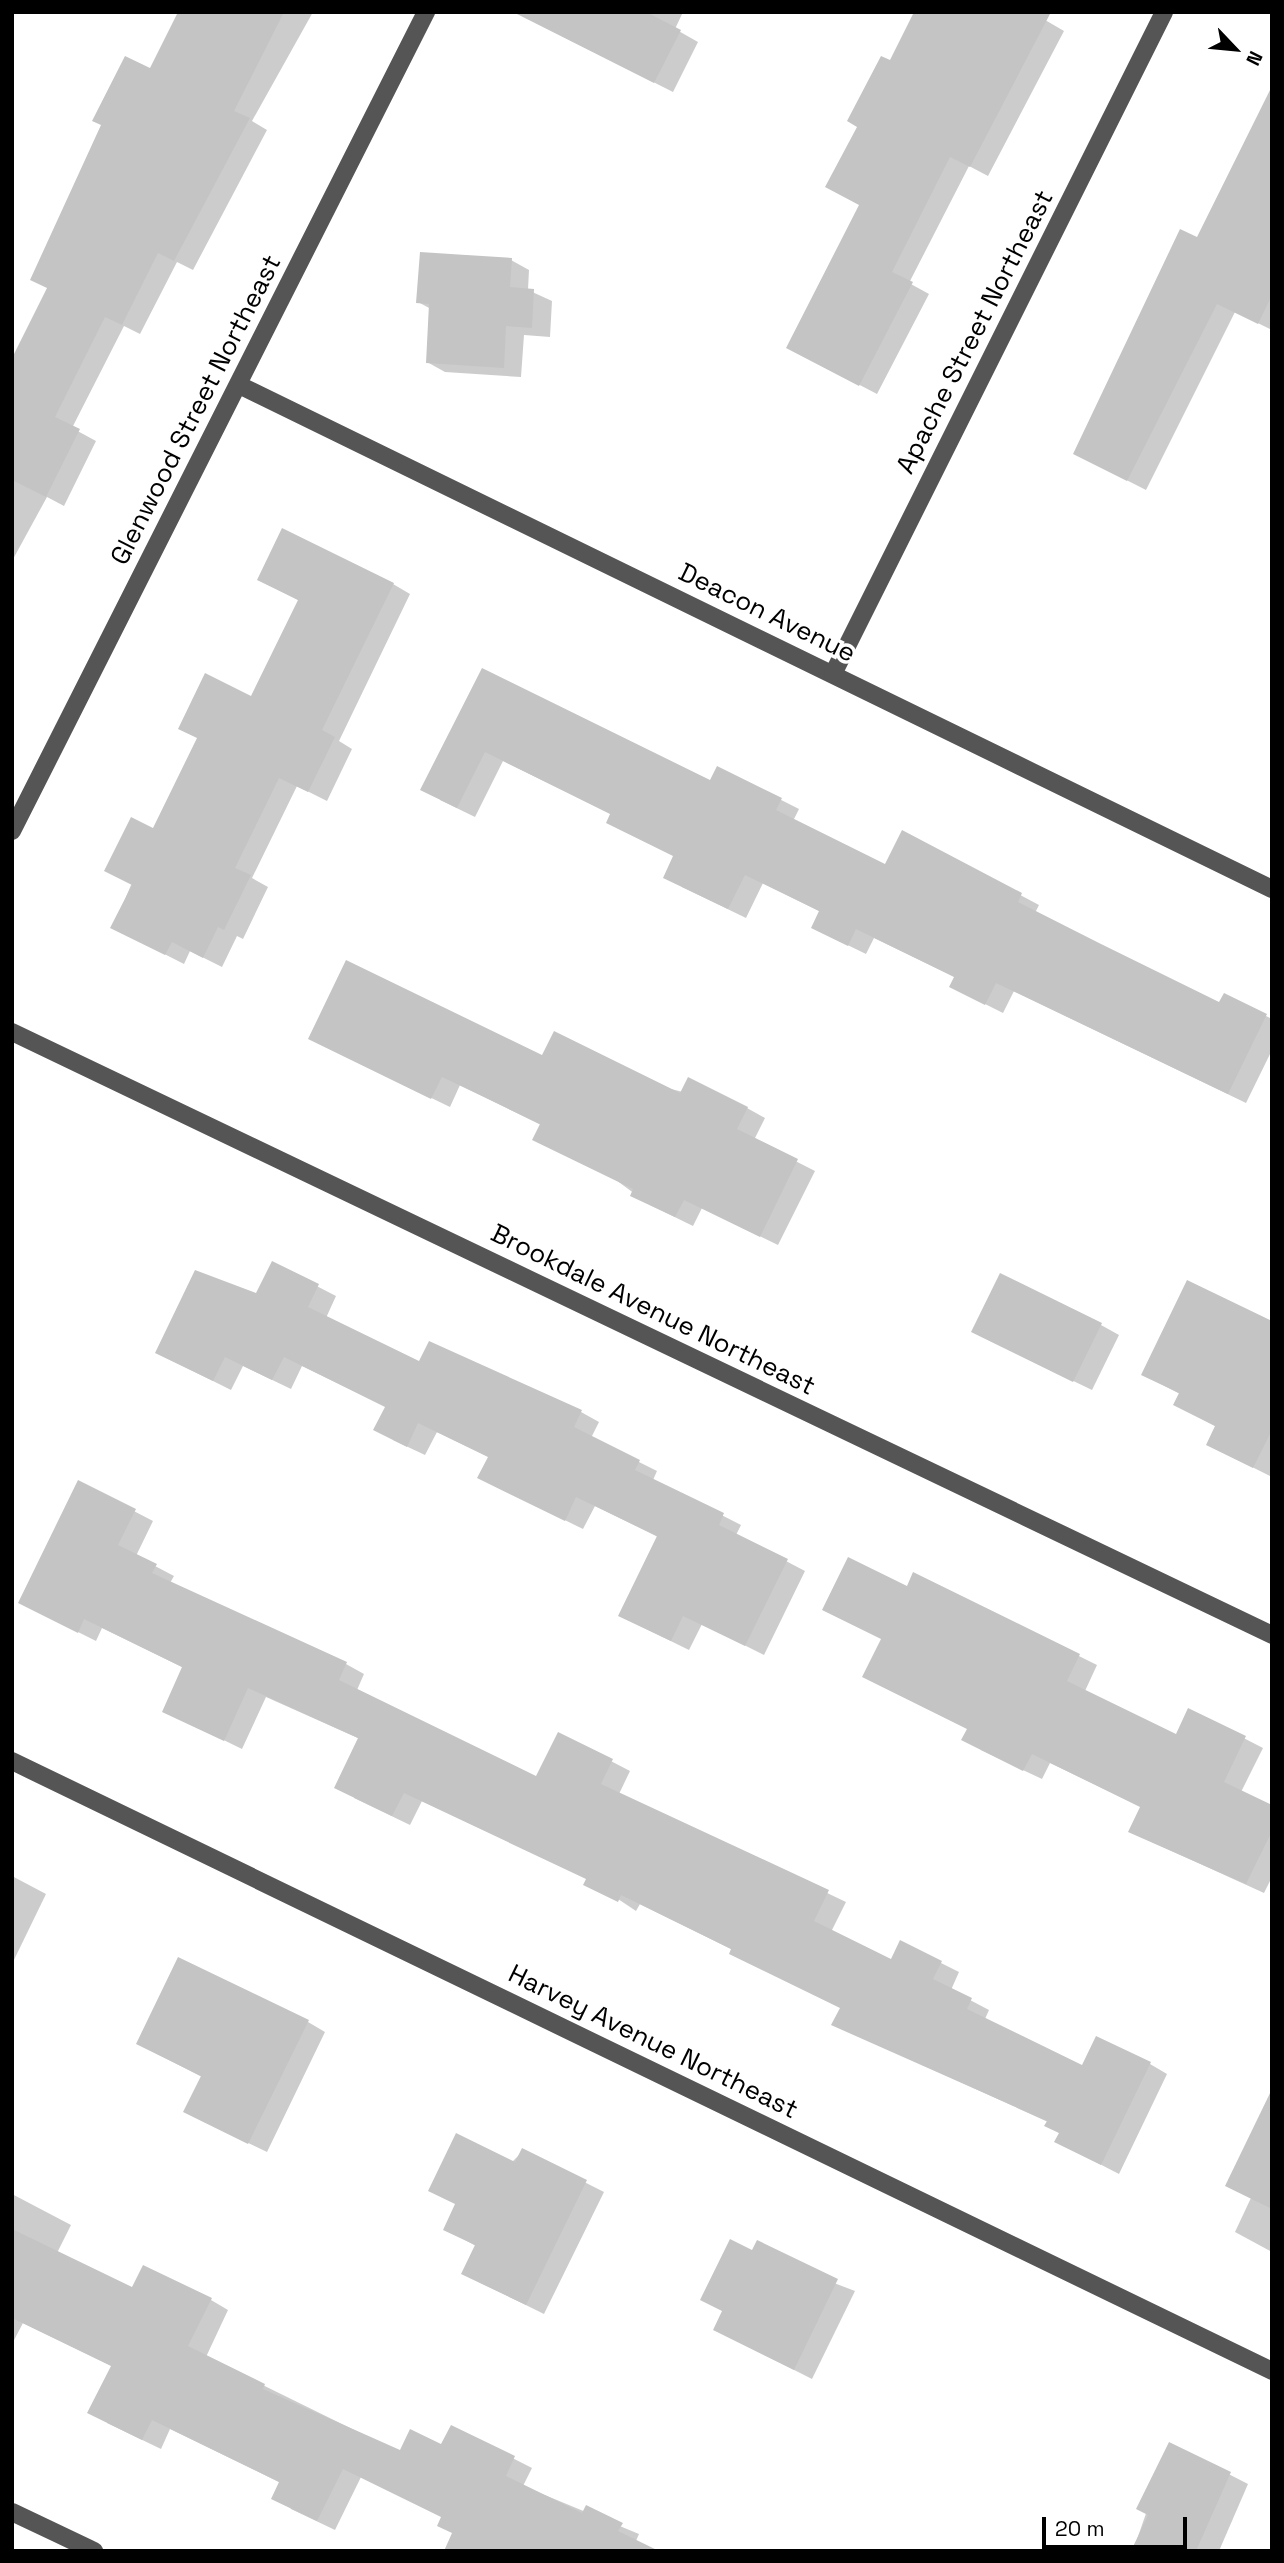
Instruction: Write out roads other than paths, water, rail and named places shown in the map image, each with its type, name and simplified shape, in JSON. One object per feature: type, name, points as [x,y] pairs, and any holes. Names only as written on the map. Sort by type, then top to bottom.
[{"type":"street","name":"Glenwood Street Northeast","points":[[12,831],[426,12]]},
{"type":"street","name":"Apache Street Northeast","points":[[833,674],[1164,12]]},
{"type":"street","name":"Deacon Avenue","points":[[239,384],[1272,889]]},
{"type":"street","name":"Brookdale Avenue Northeast","points":[[12,1032],[1272,1635]]},
{"type":"street","name":"Harvey Avenue Northeast","points":[[12,1761],[1272,2371]]},
{"type":"street","points":[[12,2512],[94,2551]]}]
